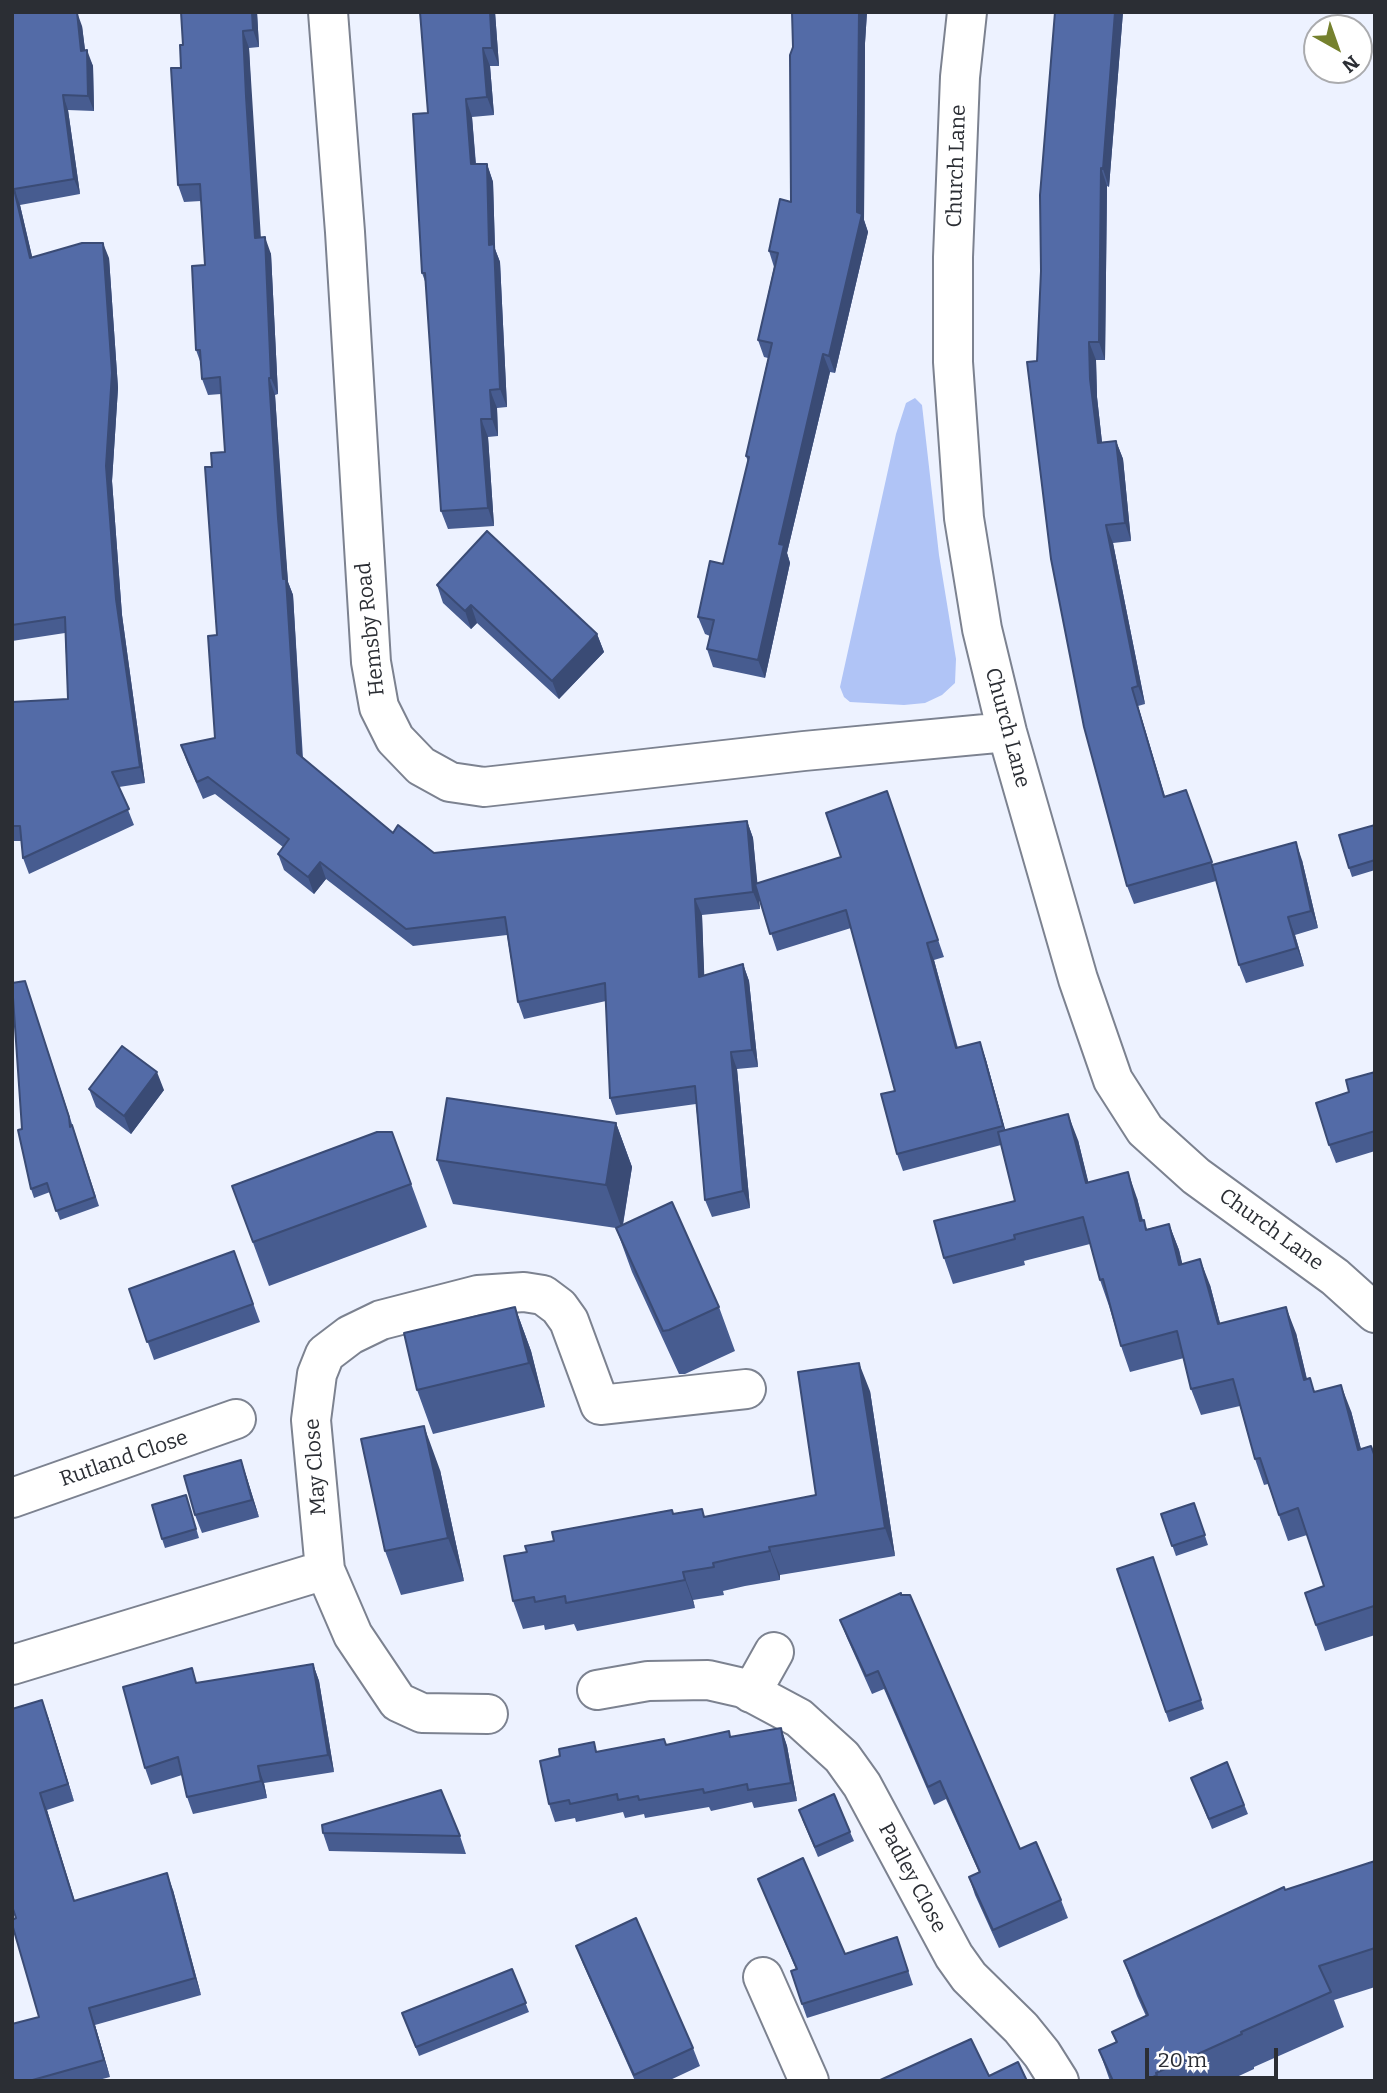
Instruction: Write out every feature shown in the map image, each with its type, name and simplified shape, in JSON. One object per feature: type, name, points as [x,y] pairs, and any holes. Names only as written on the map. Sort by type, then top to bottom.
[{"type":"street","name":"Hemsby Road","points":[[328,12],[345,232],[371,663],[379,707],[395,739],[421,766],[450,782],[484,787],[804,751],[1007,732]]},
{"type":"street","name":"Church Lane","points":[[967,12],[960,77],[953,257],[953,362],[964,517],[982,629],[1007,732],[1078,979],[1113,1080],[1145,1129],[1196,1176],[1335,1277],[1375,1313]]},
{"type":"street","name":"May Close","points":[[488,1714],[422,1713],[398,1702],[353,1635],[325,1570],[311,1420],[317,1374],[326,1354],[350,1335],[381,1320],[478,1295],[524,1292],[543,1295],[559,1307],[569,1321],[600,1405],[746,1389]]},
{"type":"street","name":"Rutland Close","points":[[12,1499],[236,1419]]},
{"type":"street","points":[[12,1665],[325,1570]]},
{"type":"street","points":[[751,1693],[774,1652]]},
{"type":"street","name":"Padley Close","points":[[597,1690],[648,1681],[708,1680],[743,1688],[799,1718],[842,1757],[862,1785],[954,1956],[968,1977],[1021,2028],[1059,2081]]},
{"type":"street","points":[[763,1977],[810,2081]]},
{"type":"shaded area","points":[[915,398],[922,405],[939,555],[956,659],[955,683],[942,695],[925,703],[904,705],[850,702],[844,697],[840,687],[896,434],[906,403]]},
{"type":"building","points":[[12,12],[77,12],[81,51],[87,50],[88,96],[63,95],[74,179],[14,189],[30,258],[82,243],[103,243],[112,373],[106,466],[116,599],[140,767],[112,772],[129,809],[23,858],[20,826],[12,826],[12,702],[68,699],[65,617],[12,625]]},
{"type":"building","points":[[181,12],[252,12],[253,30],[243,31],[246,96],[255,238],[265,237],[269,378],[297,753],[393,833],[398,825],[434,853],[747,821],[753,892],[695,899],[699,977],[743,964],[752,1050],[731,1052],[743,1191],[705,1200],[695,1086],[610,1098],[605,983],[518,1002],[505,917],[406,929],[320,862],[308,877],[278,854],[289,839],[208,777],[197,782],[181,745],[215,738],[208,636],[217,635],[205,467],[212,467],[211,453],[225,452],[220,377],[202,379],[200,350],[196,350],[192,266],[205,265],[200,184],[178,185],[171,68],[181,68]]},
{"type":"building","points":[[420,12],[490,12],[492,48],[483,48],[487,97],[466,99],[471,164],[487,164],[489,245],[494,244],[500,389],[490,390],[492,419],[481,419],[488,508],[441,511],[425,273],[422,273],[413,114],[428,113]]},
{"type":"building","points":[[792,12],[859,12],[857,212],[862,214],[829,356],[823,354],[779,544],[784,545],[758,660],[707,649],[714,620],[698,617],[710,561],[723,564],[749,457],[746,456],[772,343],[758,340],[778,253],[769,251],[780,199],[791,202]]},
{"type":"building","points":[[1055,12],[1115,12],[1103,169],[1101,168],[1099,342],[1089,342],[1090,379],[1098,443],[1116,441],[1125,523],[1106,525],[1138,686],[1132,688],[1164,797],[1186,790],[1212,862],[1127,886],[1084,727],[1051,559],[1027,362],[1037,361],[1041,271],[1040,195]]},
{"type":"building","points":[[487,531],[597,634],[552,681],[471,605],[465,611],[437,585]]},
{"type":"building","points":[[887,791],[938,940],[927,943],[956,1048],[980,1042],[1003,1126],[897,1154],[881,1094],[895,1091],[846,910],[770,934],[755,884],[841,857],[826,813]]},
{"type":"building","points":[[1375,825],[1375,860],[1349,868],[1339,835]]},
{"type":"building","points":[[1296,842],[1311,911],[1288,917],[1297,948],[1239,965],[1212,865]]},
{"type":"building","points":[[25,981],[70,1127],[72,1125],[95,1197],[56,1211],[47,1183],[31,1189],[18,1130],[22,1129],[12,983]]},
{"type":"building","points":[[122,1046],[157,1072],[124,1116],[89,1089]]},
{"type":"building","points":[[1375,1072],[1375,1131],[1329,1145],[1316,1103],[1349,1092],[1346,1080]]},
{"type":"building","points":[[447,1098],[616,1123],[606,1185],[437,1160]]},
{"type":"building","points":[[1068,1114],[1086,1183],[1128,1172],[1140,1221],[1144,1220],[1146,1230],[1169,1224],[1179,1265],[1200,1259],[1218,1324],[1286,1307],[1304,1380],[1310,1378],[1314,1392],[1341,1385],[1358,1450],[1371,1446],[1375,1457],[1375,1608],[1374,1606],[1316,1625],[1305,1593],[1324,1586],[1298,1508],[1279,1515],[1260,1458],[1255,1459],[1233,1379],[1191,1389],[1177,1331],[1121,1346],[1083,1217],[1014,1235],[1015,1239],[944,1258],[934,1221],[1015,1201],[998,1132]]},
{"type":"building","points":[[377,1132],[392,1132],[411,1184],[253,1242],[232,1186]]},
{"type":"building","points":[[672,1202],[719,1307],[663,1331],[616,1228]]},
{"type":"building","points":[[234,1251],[253,1304],[147,1342],[129,1289]]},
{"type":"building","points":[[515,1307],[529,1363],[417,1390],[404,1333]]},
{"type":"building","points":[[859,1363],[885,1528],[769,1547],[770,1551],[713,1563],[714,1567],[683,1572],[685,1580],[566,1603],[565,1596],[535,1602],[534,1597],[513,1601],[504,1556],[527,1552],[525,1546],[554,1541],[552,1532],[672,1510],[673,1514],[702,1509],[704,1517],[816,1495],[798,1372]]},
{"type":"building","points":[[424,1426],[448,1538],[385,1551],[361,1439]]},
{"type":"building","points":[[241,1460],[252,1500],[195,1515],[184,1476]]},
{"type":"building","points":[[186,1495],[196,1529],[162,1539],[152,1505]]},
{"type":"building","points":[[1194,1503],[1205,1535],[1172,1546],[1161,1514]]},
{"type":"building","points":[[1153,1557],[1201,1700],[1166,1712],[1117,1569]]},
{"type":"building","points":[[901,1593],[910,1595],[1020,1849],[1036,1842],[1061,1900],[993,1930],[969,1877],[980,1872],[940,1781],[928,1787],[878,1671],[866,1676],[840,1620]]},
{"type":"building","points":[[313,1664],[328,1755],[258,1766],[261,1781],[187,1797],[178,1757],[145,1768],[123,1687],[192,1668],[196,1683]]},
{"type":"building","points":[[42,1700],[68,1784],[40,1793],[74,1901],[167,1873],[195,1978],[89,2008],[104,2060],[29,2081],[14,2081],[12,2024],[39,2017],[12,1924],[12,1920],[16,1918],[12,1906],[12,1709]]},
{"type":"building","points":[[781,1728],[791,1783],[748,1790],[747,1784],[704,1793],[703,1789],[639,1800],[638,1796],[618,1800],[617,1794],[570,1804],[569,1800],[549,1804],[540,1761],[560,1756],[559,1749],[594,1742],[596,1752],[664,1739],[666,1745],[729,1731],[730,1737]]},
{"type":"building","points":[[1227,1762],[1244,1805],[1209,1819],[1191,1778]]},
{"type":"building","points":[[441,1790],[460,1836],[323,1833],[322,1825]]},
{"type":"building","points":[[834,1794],[850,1832],[815,1847],[799,1810]]},
{"type":"building","points":[[803,1858],[845,1954],[897,1937],[908,1971],[802,2004],[791,1971],[797,1969],[758,1879]]},
{"type":"building","points":[[1375,1861],[1375,1948],[1319,1966],[1331,1992],[1241,2032],[1242,2034],[1156,2073],[1157,2075],[1145,2081],[1113,2081],[1099,2050],[1117,2042],[1112,2032],[1148,2015],[1124,1961],[1284,1887],[1285,1890]]},
{"type":"building","points":[[636,1918],[693,2048],[634,2075],[576,1946]]},
{"type":"building","points":[[512,1969],[526,2003],[416,2047],[402,2013]]},
{"type":"building","points":[[971,2039],[989,2076],[1018,2062],[1027,2081],[878,2081]]}]
